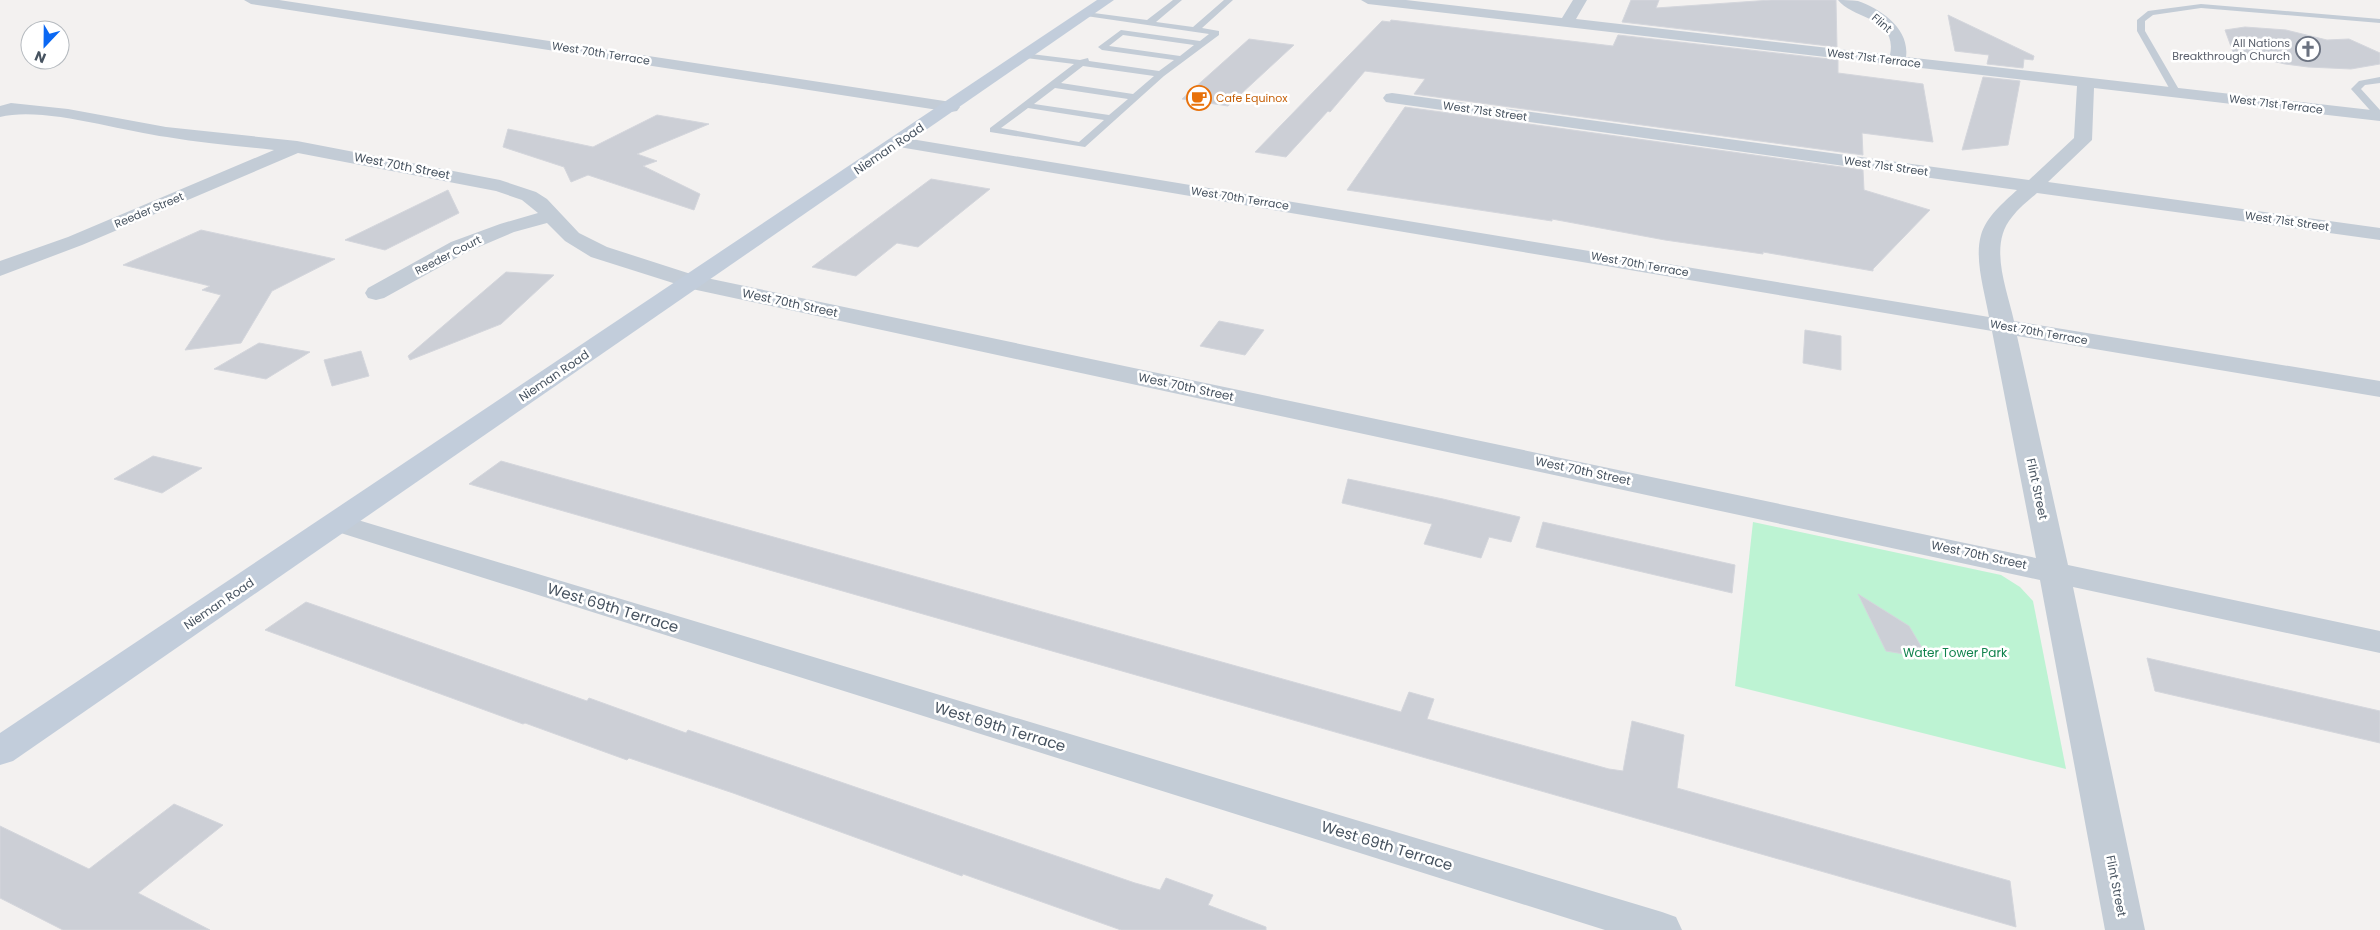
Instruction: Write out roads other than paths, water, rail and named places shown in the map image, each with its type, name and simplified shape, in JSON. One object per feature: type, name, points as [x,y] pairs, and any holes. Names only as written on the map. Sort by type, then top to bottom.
[{"type":"main road","name":"Nieman Road","points":[[0,751],[1107,0]]},
{"type":"street","name":"West 70th Terrace","points":[[251,0],[950,107]]},
{"type":"street","name":"West 71st Terrace","points":[[1368,0],[2380,116]]},
{"type":"street","points":[[1566,23],[1580,0]]},
{"type":"street","name":"Flint","points":[[1844,0],[1874,14],[1893,30],[1899,42],[1900,51],[1897,60]]},
{"type":"street","name":"Flint Street","points":[[2086,82],[2083,140],[2003,214],[1991,235],[1990,264],[2054,571],[2125,930]]},
{"type":"street","name":"West 71st Street","points":[[1392,98],[2380,234]]},
{"type":"street","name":"West 70th Street","points":[[5,110],[68,114],[166,132],[297,147],[500,186],[529,196],[552,215],[572,237],[600,252],[692,282],[2380,642]]},
{"type":"street","name":"West 70th Terrace","points":[[899,142],[2380,389]]},
{"type":"street","name":"Reeder Street","points":[[0,270],[84,237],[297,147]]},
{"type":"street","name":"Reeder Court","points":[[376,293],[459,247],[507,228],[552,215]]},
{"type":"street","name":"West 69th Terrace","points":[[338,523],[1662,930]]},
{"type":"lane","points":[[1149,23],[1178,0]]},
{"type":"lane","points":[[1195,30],[1229,0]]},
{"type":"lane","points":[[2176,92],[2141,31],[2141,20],[2151,13],[2201,6],[2380,21]]},
{"type":"lane","points":[[1086,14],[1216,33],[1203,44],[1183,59],[1161,74],[1081,145],[994,130],[1121,32],[1203,44]]},
{"type":"lane","points":[[1102,46],[1183,59]]},
{"type":"lane","points":[[1026,55],[1161,74]]},
{"type":"lane","points":[[2380,80],[2362,83],[2356,89],[2380,116]]},
{"type":"lane","points":[[1053,84],[1135,96]]},
{"type":"lane","points":[[1025,105],[1111,118]]},
{"type":"place","name":"All Nations Breakthrough Church","points":[[2308,49]]},
{"type":"place","name":"Cafe Equinox","points":[[1199,98]]},
{"type":"park label","name":"Water Tower Park","points":[[1955,653]]}]
